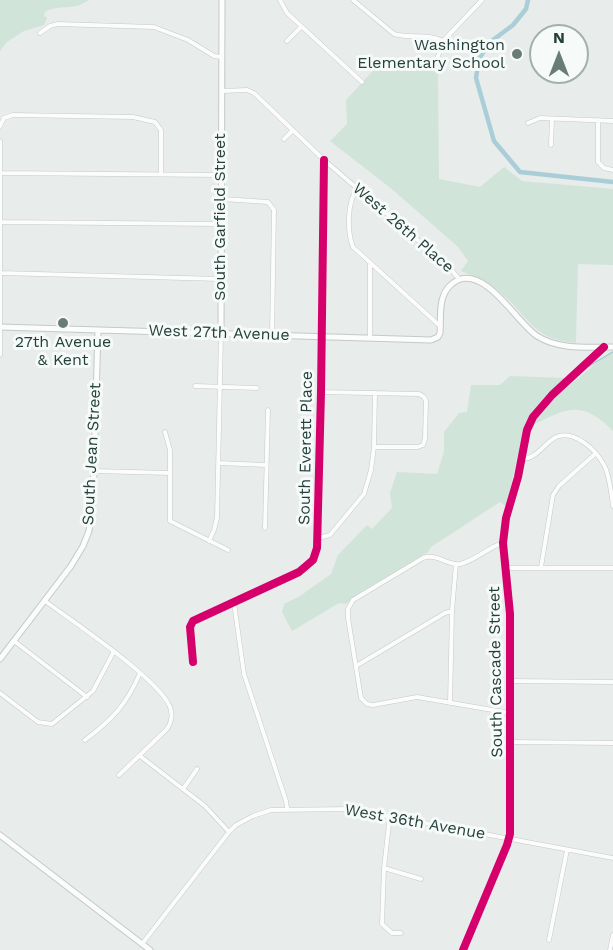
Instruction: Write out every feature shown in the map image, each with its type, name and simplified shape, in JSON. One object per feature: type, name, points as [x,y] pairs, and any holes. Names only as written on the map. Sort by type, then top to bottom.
[{"type":"street","name":"South Garfield Street","points":[[208,541],[217,518],[221,387],[222,0]]},
{"type":"street","points":[[280,0],[287,13],[362,82]]},
{"type":"street","points":[[353,0],[393,34],[431,36],[443,41]]},
{"type":"street","points":[[435,65],[443,41],[482,0]]},
{"type":"street","points":[[40,33],[58,24],[154,27],[171,32],[213,56],[221,57]]},
{"type":"street","points":[[287,41],[301,27]]},
{"type":"street","name":"West 26th Place","points":[[221,91],[247,90],[254,93],[324,160],[449,267],[459,279],[473,280],[493,291],[526,327],[543,339],[568,346],[604,347]]},
{"type":"street","points":[[0,126],[4,118],[13,115],[133,117],[155,122],[161,130],[162,174]]},
{"type":"street","points":[[528,123],[536,119],[613,121]]},
{"type":"street","points":[[551,145],[552,119]]},
{"type":"street","points":[[598,120],[597,160],[600,165],[613,170]]},
{"type":"street","points":[[284,140],[293,130]]},
{"type":"street","points":[[0,141],[0,355]]},
{"type":"street","name":"South Everett Place","points":[[193,662],[191,623],[197,618],[234,603],[303,569],[315,554],[318,538],[324,160]]},
{"type":"street","points":[[0,173],[220,175]]},
{"type":"street","points":[[357,189],[350,205],[352,243],[357,252],[440,326]]},
{"type":"street","points":[[220,199],[264,201],[271,204],[274,210],[272,335]]},
{"type":"street","points":[[0,222],[220,224]]},
{"type":"street","points":[[370,264],[370,339]]},
{"type":"street","points":[[1,273],[220,279]]},
{"type":"street","points":[[440,326],[443,296],[459,279]]},
{"type":"street","name":"West 27th Avenue","points":[[0,327],[428,341],[438,338],[440,326]]},
{"type":"street","name":"South Jean Street","points":[[0,658],[71,566],[86,539],[92,516],[98,330]]},
{"type":"street","points":[[604,347],[613,347]]},
{"type":"street","name":"South Cascade Street","points":[[463,950],[509,838],[511,681],[510,604],[503,543],[506,518],[527,430],[537,411],[604,347]]},
{"type":"street","points":[[195,387],[257,388]]},
{"type":"street","points":[[321,392],[418,394],[424,397],[426,401],[423,445],[374,447]]},
{"type":"street","points":[[318,538],[330,535],[364,494],[371,470],[374,447],[375,393]]},
{"type":"street","points":[[265,528],[268,410]]},
{"type":"street","points":[[165,432],[170,450],[170,521],[228,550]]},
{"type":"street","points":[[521,459],[530,458],[562,435],[577,438],[595,454],[606,469],[613,506]]},
{"type":"street","points":[[541,567],[553,495],[559,486],[595,454]]},
{"type":"street","points":[[219,462],[266,465]]},
{"type":"street","points":[[94,471],[170,473]]},
{"type":"street","points":[[503,543],[463,563],[456,564],[435,556],[423,558],[359,596],[350,605],[348,613],[361,698],[367,704],[374,705],[417,697],[511,713]]},
{"type":"street","points":[[450,703],[452,611],[456,564]]},
{"type":"street","points":[[506,568],[613,568]]},
{"type":"street","points":[[45,601],[140,673],[171,708],[170,725],[119,775]]},
{"type":"street","points":[[234,603],[244,674],[287,808]]},
{"type":"street","points":[[356,666],[452,611]]},
{"type":"street","points":[[14,641],[87,697]]},
{"type":"street","points":[[0,693],[38,722],[49,724],[55,722],[87,697],[97,684],[113,653]]},
{"type":"street","points":[[86,740],[104,726],[125,703],[140,673]]},
{"type":"street","points":[[511,681],[613,682]]},
{"type":"street","points":[[511,742],[613,743]]},
{"type":"street","points":[[140,756],[205,806],[229,832]]},
{"type":"street","points":[[183,789],[197,769]]},
{"type":"street","name":"West 36th Avenue","points":[[142,944],[229,832],[236,825],[253,816],[271,810],[350,809],[613,858]]},
{"type":"street","points":[[390,815],[384,868],[382,924],[392,933],[401,933]]},
{"type":"street","points":[[0,835],[150,950]]},
{"type":"street","points":[[549,940],[567,850]]},
{"type":"street","points":[[384,868],[421,879]]},
{"type":"street","points":[[610,950],[613,935]]},
{"type":"green space","points":[[0,0],[89,0],[77,6],[56,8],[45,12],[44,16],[47,18],[44,25],[24,31],[7,42],[0,51]]},
{"type":"green space","points":[[381,62],[441,64],[438,78],[439,179],[480,187],[504,167],[522,181],[613,189],[613,265],[578,264],[576,343],[561,341],[541,332],[497,290],[461,271],[468,261],[458,247],[393,190],[330,141],[347,124],[346,100]]},
{"type":"green space","points":[[610,352],[613,352],[613,431],[592,414],[574,410],[555,414],[531,426],[549,402]]},
{"type":"green space","points":[[510,376],[565,378],[535,409],[524,429],[506,506],[500,502],[431,547],[428,552],[358,594],[346,604],[339,603],[292,631],[282,612],[284,604],[300,596],[331,574],[338,555],[367,525],[372,529],[392,508],[390,493],[397,472],[437,474],[444,452],[444,432],[459,413],[467,412],[471,385],[500,385]]},
{"type":"waterway","points":[[528,0],[526,9],[513,25],[489,43],[479,59],[476,78],[494,141],[520,172],[613,182]]},
{"type":"waterway","points":[[589,366],[613,352]]},
{"type":"cycle path","points":[[193,662],[190,627],[193,621],[299,572],[313,560],[317,548],[324,160]]},
{"type":"cycle path","points":[[463,950],[510,834],[510,614],[503,543],[506,518],[518,477],[527,430],[533,417],[552,395],[604,347]]},
{"type":"place","name":"Washington Elementary School","points":[[517,54]]},
{"type":"place","name":"27th Avenue & Kent","points":[[63,323]]}]
